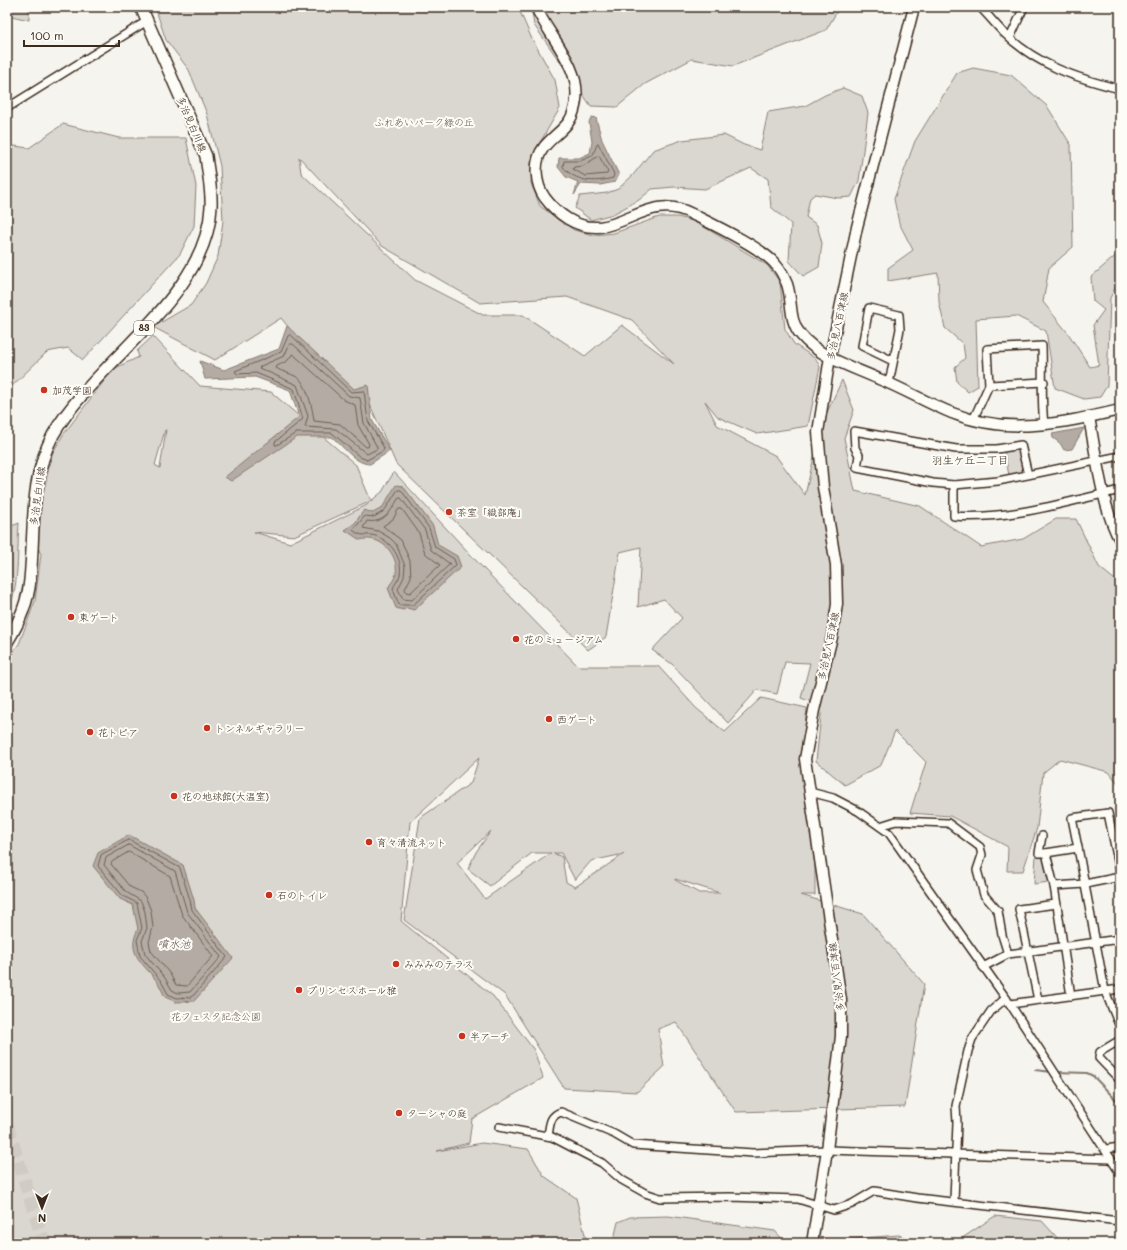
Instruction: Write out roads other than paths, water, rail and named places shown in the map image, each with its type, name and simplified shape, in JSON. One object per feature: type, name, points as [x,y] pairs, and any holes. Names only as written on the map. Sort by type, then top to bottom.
[{"type":"main road","name":"多治見白川線","points":[[7,642],[18,623],[30,581],[34,499],[41,463],[53,436],[98,377],[167,302],[188,276],[202,250],[208,228],[211,208],[210,182],[206,156],[142,7]]},
{"type":"main road","points":[[536,7],[547,30],[573,72],[576,86],[576,99],[573,114],[561,132],[543,149],[538,160],[538,181],[544,198],[566,218],[580,226],[595,229],[612,225],[657,207],[672,206],[690,212],[758,250],[776,265],[784,278],[789,293],[792,322],[798,332],[810,344],[830,357],[889,383],[952,414],[973,420],[1017,427],[1044,425],[1120,410]]},
{"type":"main road","name":"多治見八百津線","points":[[812,1243],[827,1150],[841,1036],[840,1000],[805,759],[814,710],[832,637],[837,604],[836,565],[818,444],[820,418],[830,357],[870,174],[914,7]]},
{"type":"main road","points":[[1089,417],[1104,494],[1117,527],[1120,540]]},
{"type":"street","points":[[980,7],[1010,38],[1037,59],[1064,73],[1120,89]]},
{"type":"street","points":[[1010,38],[1024,7]]},
{"type":"street","points":[[7,108],[147,21]]},
{"type":"street","points":[[889,383],[894,361],[900,330],[899,315],[869,308],[862,346],[894,361]]},
{"type":"street","points":[[973,420],[988,385],[987,349],[1042,346],[1044,382],[1042,396],[1044,425]]},
{"type":"street","points":[[988,385],[1044,382]]},
{"type":"street","points":[[1028,475],[1021,445],[997,449],[956,449],[854,431],[855,448],[858,455],[858,468],[933,483],[954,485],[998,481],[1028,475],[1097,461],[1120,456]]},
{"type":"street","points":[[954,485],[954,516],[971,517],[994,517],[1120,490]]},
{"type":"street","points":[[810,792],[833,798],[889,833],[1008,1001],[1106,1149],[1120,1173]]},
{"type":"street","points":[[1120,871],[1108,813],[1072,818],[1105,991],[1120,1027]]},
{"type":"street","points":[[880,826],[896,821],[948,823],[980,847],[982,855],[977,870],[984,896],[998,911],[1002,934],[1008,954]]},
{"type":"street","points":[[1042,836],[1039,853],[1078,848]]},
{"type":"street","points":[[1046,853],[1054,886],[1071,996]]},
{"type":"street","points":[[1054,886],[1085,884],[1120,877]]},
{"type":"street","points":[[1038,1000],[1029,951],[1019,910],[1056,904]]},
{"type":"street","points":[[983,967],[1008,954],[1120,939]]},
{"type":"street","points":[[954,1201],[957,1123],[956,1106],[972,1039],[991,1011],[1008,1001],[1038,1000],[1120,989]]},
{"type":"street","points":[[1120,1040],[1100,1052],[1099,1058],[1120,1080]]},
{"type":"street","points":[[548,1136],[551,1120],[555,1114],[561,1112],[614,1134],[633,1145],[753,1153],[827,1150],[1111,1159]]},
{"type":"street","points":[[499,1127],[548,1136],[602,1163],[622,1180],[645,1193],[660,1198],[730,1197],[798,1199],[834,1210],[874,1191],[1120,1221]]},
{"type":"street","points":[[1106,1149],[1120,1147]]},
{"type":"water","points":[[592,117],[596,118],[602,140],[619,175],[615,182],[600,185],[581,184],[574,195],[578,182],[566,177],[558,167],[559,158],[579,158],[590,153],[592,142],[589,122]]},
{"type":"water","points":[[287,326],[354,389],[368,385],[372,420],[390,451],[370,464],[354,458],[332,437],[297,437],[231,481],[225,477],[299,417],[290,390],[255,377],[205,379],[200,361],[224,370],[279,349]]},
{"type":"water","points":[[1084,428],[1072,449],[1064,450],[1060,443],[1053,438],[1052,434]]},
{"type":"water","points":[[396,485],[403,486],[433,526],[438,545],[457,556],[461,567],[414,610],[407,608],[403,610],[396,608],[388,588],[394,580],[396,567],[394,559],[387,547],[374,540],[360,540],[345,530],[355,523],[364,510],[373,513],[382,508]]},
{"type":"water","name":"噴水池","points":[[129,835],[183,865],[195,908],[233,958],[194,1001],[176,1002],[165,997],[158,983],[138,959],[135,953],[135,938],[138,929],[133,905],[120,899],[93,866],[98,853]]},
{"type":"waterway","points":[[1035,1070],[1052,1072]]},
{"type":"waterway","points":[[1056,1072],[1087,1073],[1093,1076],[1120,1104]]},
{"type":"tunnel","points":[[7,1125],[44,1243]]},
{"type":"place","name":"加茂学園","points":[[44,390]]},
{"type":"place","name":"茶室「織部庵」","points":[[449,512]]},
{"type":"place","name":"東ゲート","points":[[71,617]]},
{"type":"place","name":"花のミュージアム","points":[[516,639]]},
{"type":"place","name":"西ゲート","points":[[549,719]]},
{"type":"place","name":"トンネルギャラリー","points":[[207,728]]},
{"type":"place","name":"花トピア","points":[[90,732]]},
{"type":"place","name":"花の地球館(大温室)","points":[[174,796]]},
{"type":"place","name":"育々清流ネット","points":[[369,842]]},
{"type":"place","name":"石のトイレ","points":[[269,895]]},
{"type":"place","name":"みみみのテラス","points":[[396,964]]},
{"type":"place","name":"プリンセスホール雅","points":[[299,990]]},
{"type":"place","name":"半アーチ","points":[[462,1036]]},
{"type":"place","name":"ターシャの庭","points":[[399,1113]]},
{"type":"district","name":"羽生ケ丘二丁目","points":[[970,460]]},
{"type":"park label","name":"ふれあいパーク緑の丘","points":[[424,122]]},
{"type":"park label","name":"花フェスタ記念公園","points":[[216,1016]]}]
